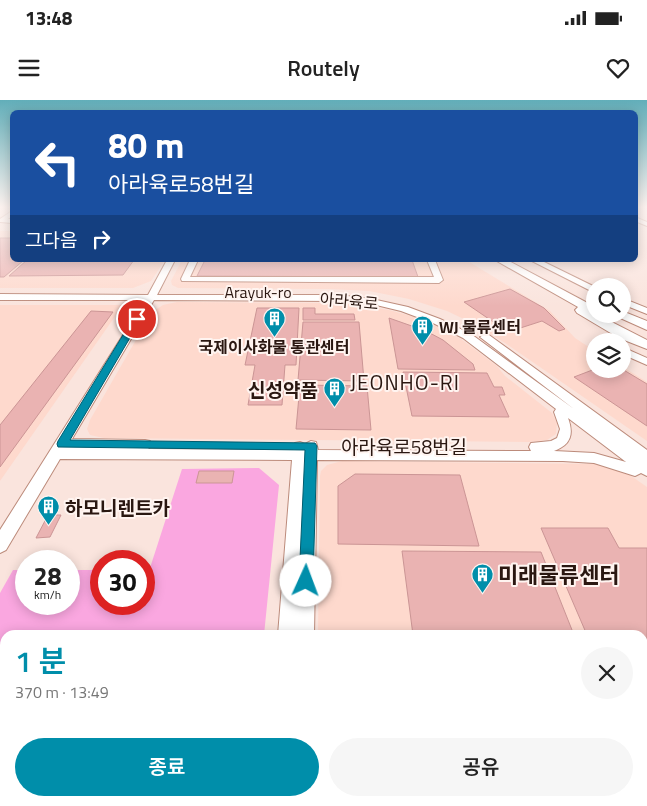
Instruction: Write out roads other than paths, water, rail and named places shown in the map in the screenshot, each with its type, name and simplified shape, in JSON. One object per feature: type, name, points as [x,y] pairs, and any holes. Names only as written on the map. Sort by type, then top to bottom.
[{"type":"main road","points":[[504,262],[586,307]]},
{"type":"main road","points":[[523,262],[586,295]]},
{"type":"main road","points":[[560,292],[571,304],[624,335],[647,344]]},
{"type":"main road","points":[[631,314],[647,321]]},
{"type":"main road","points":[[631,318],[647,326]]},
{"type":"main road","points":[[613,323],[647,344]]},
{"type":"street","points":[[0,545],[152,295],[170,262]]},
{"type":"street","points":[[152,295],[164,282],[175,262]]},
{"type":"street","points":[[193,262],[185,279],[439,280],[432,262]]},
{"type":"street","points":[[538,262],[586,286]]},
{"type":"street","points":[[323,280],[323,292]]},
{"type":"street","name":"Arayuk-ro","points":[[0,292],[152,295],[323,292],[388,298],[437,313],[480,334],[647,457]]},
{"type":"street","name":"아라육로","points":[[0,297],[152,295],[338,298],[390,305],[425,316],[457,330],[522,377],[641,470]]},
{"type":"street","points":[[631,305],[647,311]]},
{"type":"street","points":[[631,354],[645,359]]},
{"type":"street","points":[[536,374],[594,409],[647,446]]},
{"type":"street","points":[[522,377],[560,412],[641,470],[647,480]]},
{"type":"street","name":"아라육로58번길","points":[[306,451],[554,446],[563,441],[566,434],[560,412]]},
{"type":"street","points":[[59,449],[582,456],[607,460],[641,470]]},
{"type":"street","points":[[288,630],[306,451]]},
{"type":"street","points":[[304,630],[306,451]]},
{"type":"place","name":"국제이사화물 통관센터","points":[[274,337]]},
{"type":"place","name":"WJ 물류센터","points":[[423,346]]},
{"type":"place","name":"신성약품","points":[[334,408]]},
{"type":"place","name":"하모니렌트카","points":[[49,526]]},
{"type":"place","name":"미래물류센터","points":[[482,594]]},
{"type":"district","name":"JEONHO-RI","points":[[405,382]]}]
